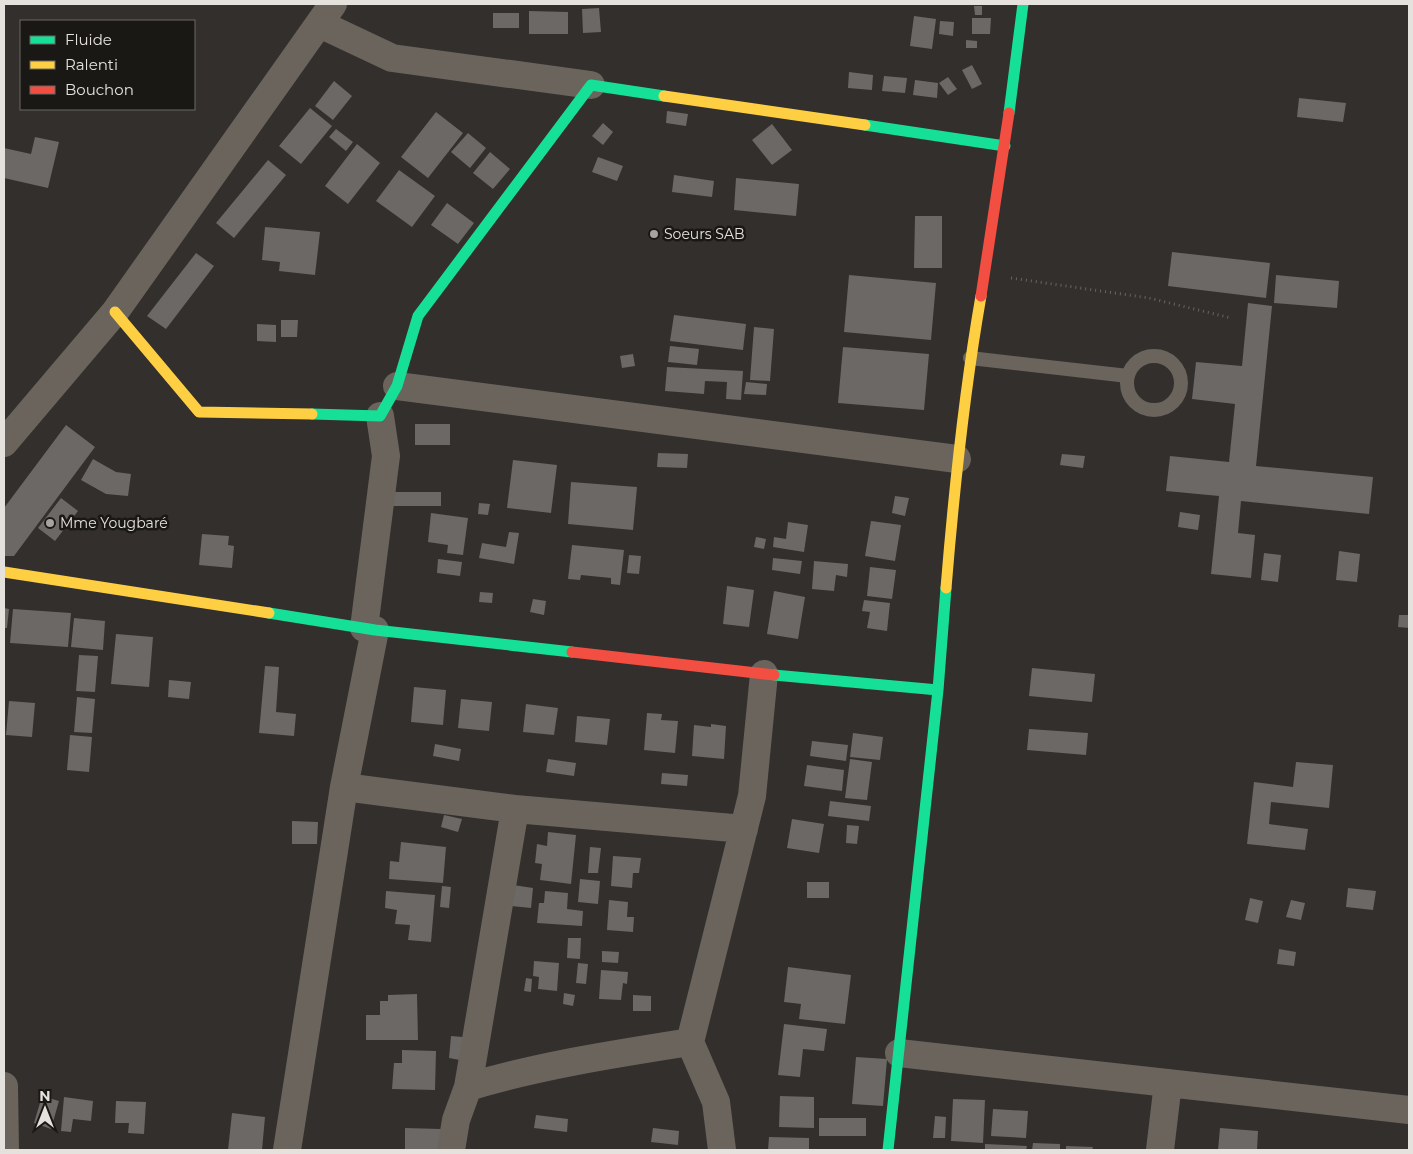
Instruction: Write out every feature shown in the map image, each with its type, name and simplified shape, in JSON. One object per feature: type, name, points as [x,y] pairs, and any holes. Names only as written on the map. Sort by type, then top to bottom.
[{"type":"street","points":[[888,1150],[938,690],[957,460],[970,358],[1005,146],[1023,4]]},
{"type":"street","points":[[4,443],[115,312],[326,14],[392,58],[1005,146]]},
{"type":"street","points":[[287,1150],[369,629],[386,456],[380,416],[398,386],[418,316],[590,85]]},
{"type":"street","points":[[115,312],[199,412],[380,416]]},
{"type":"street","points":[[398,386],[957,460]]},
{"type":"street","points":[[4,572],[369,629],[764,674],[938,690]]},
{"type":"street","points":[[722,1150],[716,1102],[690,1042],[752,796],[764,674]]},
{"type":"street","points":[[344,787],[515,808],[744,830]]},
{"type":"street","points":[[451,1150],[456,1120],[468,1087],[515,808]]},
{"type":"street","points":[[468,1087],[508,1075],[586,1058],[690,1042]]},
{"type":"street","points":[[899,1053],[1409,1110]]},
{"type":"street","points":[[1160,1150],[1168,1083]]},
{"type":"street","points":[[4,1086],[5,1150]]},
{"type":"lane","points":[[970,358],[1128,376]]},
{"type":"path","points":[[985,274],[1149,298],[1232,318]]},
{"type":"building","points":[[974,6],[982,6],[982,15],[975,15]]},
{"type":"building","points":[[599,8],[601,32],[583,33],[582,9]]},
{"type":"building","points":[[529,11],[568,12],[568,34],[529,34]]},
{"type":"building","points":[[493,13],[519,13],[519,28],[493,28]]},
{"type":"building","points":[[914,16],[936,19],[932,49],[910,46]]},
{"type":"building","points":[[972,18],[991,18],[990,34],[972,34]]},
{"type":"building","points":[[940,21],[954,22],[953,36],[939,34]]},
{"type":"building","points":[[966,40],[977,41],[977,48],[966,48]]},
{"type":"building","points":[[972,65],[982,84],[972,89],[962,70]]},
{"type":"building","points":[[849,72],[873,75],[872,90],[848,88]]},
{"type":"building","points":[[884,76],[907,78],[905,93],[882,91]]},
{"type":"building","points":[[948,77],[957,89],[948,95],[939,83]]},
{"type":"building","points":[[915,80],[938,83],[937,98],[913,95]]},
{"type":"building","points":[[334,81],[352,96],[333,120],[315,106]]},
{"type":"building","points":[[1299,98],[1346,103],[1343,122],[1297,117]]},
{"type":"building","points":[[310,108],[332,126],[301,164],[279,146]]},
{"type":"building","points":[[667,111],[688,114],[686,126],[666,123]]},
{"type":"building","points":[[436,112],[463,133],[428,178],[401,157]]},
{"type":"building","points":[[603,123],[613,132],[603,145],[592,136]]},
{"type":"building","points":[[772,124],[792,150],[772,165],[752,140]]},
{"type":"building","points":[[336,129],[353,142],[346,151],[329,137]]},
{"type":"building","points":[[468,133],[486,148],[470,168],[451,152]]},
{"type":"building","points":[[35,137],[59,142],[48,188],[4,178],[4,148],[31,154]]},
{"type":"building","points":[[357,144],[380,163],[348,204],[325,186]]},
{"type":"building","points":[[490,152],[510,169],[493,189],[473,173]]},
{"type":"building","points":[[598,157],[623,166],[617,181],[592,172]]},
{"type":"building","points":[[268,160],[286,175],[234,238],[216,223]]},
{"type":"building","points":[[399,170],[435,196],[412,227],[376,201]]},
{"type":"building","points":[[674,175],[714,181],[712,197],[672,192]]},
{"type":"building","points":[[736,178],[799,184],[796,216],[734,210]]},
{"type":"building","points":[[447,203],[474,223],[458,244],[431,225]]},
{"type":"building","points":[[915,216],[942,216],[942,268],[914,268]]},
{"type":"building","points":[[265,227],[320,232],[315,275],[279,271],[280,262],[262,260]]},
{"type":"building","points":[[1172,252],[1270,263],[1266,298],[1168,286]]},
{"type":"building","points":[[196,253],[214,266],[166,329],[147,316]]},
{"type":"building","points":[[849,275],[936,283],[931,340],[844,332]]},
{"type":"building","points":[[1276,275],[1339,281],[1337,308],[1274,303]]},
{"type":"building","points":[[1248,303],[1272,306],[1256,466],[1373,477],[1369,514],[1241,501],[1238,533],[1255,535],[1251,578],[1211,574],[1219,496],[1166,491],[1170,456],[1229,462],[1235,404],[1192,399],[1196,362],[1242,366]]},
{"type":"building","points":[[674,315],[746,324],[743,350],[670,341]]},
{"type":"building","points":[[281,320],[298,320],[297,337],[281,337]]},
{"type":"building","points":[[257,324],[276,325],[276,342],[257,341]]},
{"type":"building","points":[[754,327],[774,329],[770,381],[750,380]]},
{"type":"building","points":[[670,346],[699,349],[697,365],[668,362]]},
{"type":"building","points":[[843,347],[929,354],[924,410],[838,403]]},
{"type":"building","points":[[633,354],[635,366],[622,368],[620,356]]},
{"type":"building","points":[[667,367],[743,371],[741,400],[726,399],[727,382],[705,381],[704,394],[665,391]]},
{"type":"building","points":[[746,382],[767,384],[766,395],[744,394]]},
{"type":"building","points":[[415,424],[450,424],[450,445],[415,445]]},
{"type":"building","points":[[66,425],[95,447],[14,556],[4,556],[4,508]]},
{"type":"building","points":[[658,453],[688,454],[687,468],[657,467]]},
{"type":"building","points":[[1062,454],[1085,456],[1083,468],[1060,465]]},
{"type":"building","points":[[93,459],[116,472],[131,474],[128,496],[106,494],[81,480]]},
{"type":"building","points":[[513,460],[557,465],[551,513],[507,508]]},
{"type":"building","points":[[571,482],[637,487],[633,530],[568,524]]},
{"type":"building","points":[[386,492],[441,492],[441,506],[386,506]]},
{"type":"building","points":[[895,496],[909,498],[905,516],[892,513]]},
{"type":"building","points":[[61,498],[78,511],[55,541],[38,528]]},
{"type":"building","points":[[479,503],[490,504],[488,515],[478,514]]},
{"type":"building","points":[[1180,512],[1200,515],[1198,530],[1178,527]]},
{"type":"building","points":[[431,513],[468,518],[463,555],[447,553],[448,545],[428,542]]},
{"type":"building","points":[[871,521],[901,525],[895,561],[865,556]]},
{"type":"building","points":[[788,522],[808,525],[804,552],[773,547],[774,537],[786,539]]},
{"type":"building","points":[[509,532],[519,533],[514,564],[479,558],[482,543],[506,547]]},
{"type":"building","points":[[202,534],[229,536],[228,545],[234,546],[232,568],[199,565]]},
{"type":"building","points":[[756,537],[766,539],[764,549],[754,547]]},
{"type":"building","points":[[572,545],[624,550],[620,585],[611,584],[611,578],[581,575],[580,580],[568,579]]},
{"type":"building","points":[[1339,551],[1360,554],[1357,582],[1336,580]]},
{"type":"building","points":[[1264,553],[1281,555],[1278,582],[1261,580]]},
{"type":"building","points":[[629,555],[641,556],[639,574],[627,573]]},
{"type":"building","points":[[773,558],[802,561],[800,574],[772,570]]},
{"type":"building","points":[[438,559],[462,562],[460,576],[437,573]]},
{"type":"building","points":[[814,561],[848,564],[847,577],[836,575],[834,591],[812,589]]},
{"type":"building","points":[[870,567],[896,570],[892,599],[867,596]]},
{"type":"building","points":[[727,586],[754,590],[749,627],[723,624]]},
{"type":"building","points":[[774,591],[805,597],[798,639],[767,634]]},
{"type":"building","points":[[480,592],[493,593],[492,603],[479,602]]},
{"type":"building","points":[[533,599],[546,601],[544,615],[530,612]]},
{"type":"building","points":[[864,600],[890,603],[887,631],[867,628],[870,612],[862,611]]},
{"type":"building","points":[[4,608],[9,609],[7,628],[4,628]]},
{"type":"building","points":[[13,609],[71,613],[68,647],[10,643]]},
{"type":"building","points":[[1399,615],[1409,615],[1409,628],[1398,627]]},
{"type":"building","points":[[74,618],[105,621],[103,650],[71,647]]},
{"type":"building","points":[[116,634],[153,637],[149,687],[111,684]]},
{"type":"building","points":[[79,655],[98,656],[95,692],[76,691]]},
{"type":"building","points":[[265,666],[279,667],[276,712],[296,714],[294,736],[259,733]]},
{"type":"building","points":[[1032,668],[1095,674],[1092,702],[1029,696]]},
{"type":"building","points":[[169,680],[191,682],[189,699],[168,697]]},
{"type":"building","points":[[414,687],[446,690],[443,725],[411,722]]},
{"type":"building","points":[[77,697],[95,699],[92,733],[74,732]]},
{"type":"building","points":[[461,699],[492,702],[489,731],[458,728]]},
{"type":"building","points":[[9,701],[35,703],[32,737],[6,735]]},
{"type":"building","points":[[526,704],[558,708],[554,735],[523,732]]},
{"type":"building","points":[[647,713],[662,714],[661,720],[678,721],[675,753],[644,750]]},
{"type":"building","points":[[577,716],[610,719],[607,745],[575,742]]},
{"type":"building","points":[[711,724],[726,726],[724,759],[692,756],[694,725],[711,727]]},
{"type":"building","points":[[1029,729],[1088,733],[1086,755],[1027,750]]},
{"type":"building","points":[[853,733],[883,737],[880,760],[850,757]]},
{"type":"building","points":[[70,735],[92,737],[89,772],[67,770]]},
{"type":"building","points":[[812,741],[848,745],[846,761],[810,756]]},
{"type":"building","points":[[435,744],[461,749],[459,761],[433,756]]},
{"type":"building","points":[[548,759],[576,763],[574,776],[546,772]]},
{"type":"building","points":[[850,759],[872,762],[867,800],[845,798]]},
{"type":"building","points":[[1296,762],[1333,765],[1329,808],[1271,802],[1269,824],[1308,829],[1305,850],[1247,844],[1254,782],[1293,787]]},
{"type":"building","points":[[807,765],[844,770],[842,791],[804,786]]},
{"type":"building","points":[[662,773],[688,775],[687,786],[661,784]]},
{"type":"building","points":[[830,801],[871,806],[869,821],[828,816]]},
{"type":"building","points":[[444,815],[462,819],[458,832],[441,827]]},
{"type":"building","points":[[792,819],[824,824],[819,853],[787,848]]},
{"type":"building","points":[[292,821],[318,822],[317,844],[292,844]]},
{"type":"building","points":[[847,825],[859,826],[857,844],[846,843]]},
{"type":"building","points":[[548,832],[576,835],[571,884],[540,880],[542,864],[535,863],[537,844],[547,846]]},
{"type":"building","points":[[401,842],[446,847],[443,883],[389,879],[390,861],[399,862]]},
{"type":"building","points":[[590,847],[601,848],[598,873],[588,873]]},
{"type":"building","points":[[613,856],[641,858],[639,873],[633,873],[632,888],[611,886]]},
{"type":"building","points":[[580,879],[600,881],[598,904],[578,902]]},
{"type":"building","points":[[807,882],[829,882],[829,898],[807,898]]},
{"type":"building","points":[[513,885],[533,888],[531,908],[511,906]]},
{"type":"building","points":[[442,886],[451,887],[449,908],[440,907]]},
{"type":"building","points":[[1348,888],[1376,891],[1373,910],[1346,907]]},
{"type":"building","points":[[386,891],[435,895],[431,942],[408,940],[410,925],[395,924],[397,910],[385,908]]},
{"type":"building","points":[[545,891],[568,893],[567,909],[583,911],[582,926],[537,923],[539,903],[544,903]]},
{"type":"building","points":[[1250,898],[1263,901],[1258,923],[1245,920]]},
{"type":"building","points":[[609,900],[628,902],[627,917],[634,917],[633,932],[607,930]]},
{"type":"building","points":[[1291,900],[1305,903],[1301,920],[1286,917]]},
{"type":"building","points":[[568,938],[581,938],[580,959],[567,958]]},
{"type":"building","points":[[1279,949],[1296,952],[1294,966],[1277,964]]},
{"type":"building","points":[[602,951],[619,952],[618,963],[602,962]]},
{"type":"building","points":[[534,961],[559,963],[557,991],[538,989],[539,977],[533,976]]},
{"type":"building","points":[[578,963],[588,964],[586,984],[576,983]]},
{"type":"building","points":[[788,967],[851,975],[845,1024],[799,1019],[801,1004],[784,1002]]},
{"type":"building","points":[[601,970],[628,972],[627,984],[623,983],[621,1000],[599,999]]},
{"type":"building","points":[[526,978],[532,979],[531,992],[524,991]]},
{"type":"building","points":[[564,993],[575,995],[573,1006],[563,1004]]},
{"type":"building","points":[[417,994],[418,1040],[366,1040],[366,1015],[380,1015],[380,1001],[388,1001],[388,995]]},
{"type":"building","points":[[633,995],[651,996],[651,1011],[633,1011]]},
{"type":"building","points":[[784,1024],[827,1029],[824,1051],[803,1049],[800,1077],[778,1075]]},
{"type":"building","points":[[451,1036],[463,1037],[460,1060],[449,1058]]},
{"type":"building","points":[[402,1050],[436,1051],[435,1090],[392,1089],[394,1063],[402,1063]]},
{"type":"building","points":[[856,1057],[887,1059],[883,1106],[852,1104]]},
{"type":"building","points":[[42,1096],[59,1101],[51,1129],[34,1123]]},
{"type":"building","points":[[780,1096],[814,1097],[814,1128],[779,1127]]},
{"type":"building","points":[[64,1097],[93,1101],[91,1121],[73,1119],[71,1132],[61,1131]]},
{"type":"building","points":[[953,1099],[985,1100],[983,1143],[951,1141]]},
{"type":"building","points":[[116,1101],[146,1102],[144,1134],[128,1133],[129,1123],[115,1123]]},
{"type":"building","points":[[993,1109],[1028,1111],[1026,1138],[991,1136]]},
{"type":"building","points":[[232,1113],[265,1117],[262,1150],[228,1150]]},
{"type":"building","points":[[536,1115],[568,1119],[567,1132],[534,1128]]},
{"type":"building","points":[[935,1116],[946,1117],[945,1138],[933,1138]]},
{"type":"building","points":[[819,1118],[866,1118],[866,1136],[819,1136]]},
{"type":"building","points":[[405,1128],[441,1129],[441,1150],[405,1150]]},
{"type":"building","points":[[653,1128],[679,1131],[678,1145],[651,1142]]},
{"type":"building","points":[[1220,1128],[1258,1131],[1257,1150],[1218,1150]]},
{"type":"building","points":[[769,1137],[809,1138],[809,1150],[768,1150]]},
{"type":"building","points":[[1033,1143],[1060,1144],[1060,1150],[1032,1150]]},
{"type":"building","points":[[985,1144],[1027,1146],[1026,1150],[985,1150]]},
{"type":"building","points":[[1066,1146],[1093,1147],[1092,1150],[1066,1150]]},
{"type":"traffic: fast","points":[[1009,113],[1023,4]]},
{"type":"traffic: fast","points":[[312,414],[380,416],[397,386],[418,316],[591,85],[664,96]]},
{"type":"traffic: fast","points":[[865,125],[1005,146]]},
{"type":"traffic: fast","points":[[888,1150],[938,690],[946,588]]},
{"type":"traffic: fast","points":[[269,613],[375,630],[572,652]]},
{"type":"traffic: fast","points":[[774,675],[938,690]]},
{"type":"traffic: slow","points":[[664,96],[865,125]]},
{"type":"traffic: slow","points":[[946,588],[960,442],[981,296]]},
{"type":"traffic: slow","points":[[115,312],[199,412],[312,414]]},
{"type":"traffic: slow","points":[[4,572],[269,613]]},
{"type":"traffic: jam","points":[[981,296],[1009,113]]},
{"type":"traffic: jam","points":[[572,652],[774,675]]},
{"type":"place","name":"Soeurs SAB","points":[[654,234]]},
{"type":"place","name":"Mme Yougbaré","points":[[50,523]]}]
